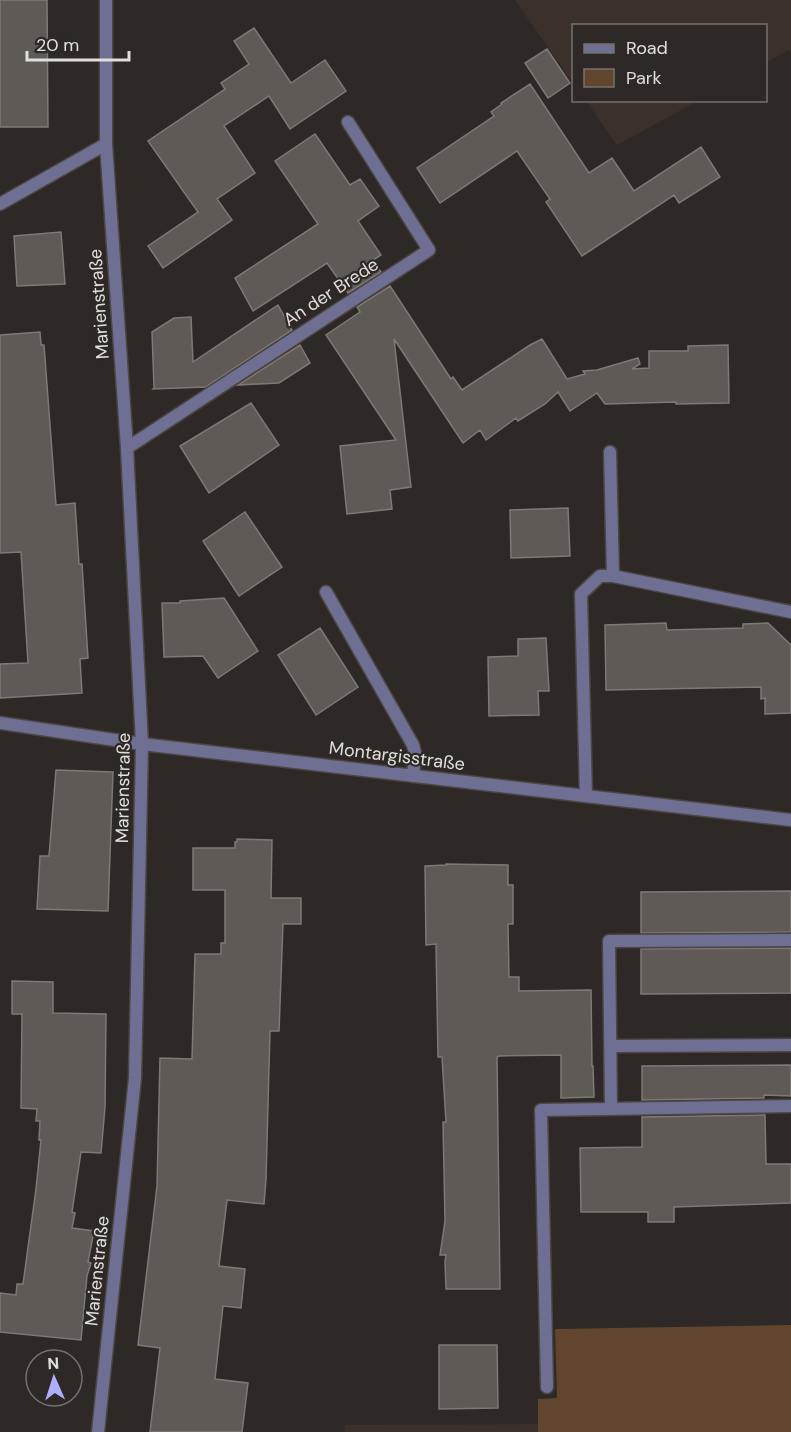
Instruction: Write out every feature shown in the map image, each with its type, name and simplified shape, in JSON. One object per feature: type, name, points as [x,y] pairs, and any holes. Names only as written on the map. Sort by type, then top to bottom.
[{"type":"street","name":"Marienstraße","points":[[98,1432],[135,1078],[142,744],[127,448],[106,144],[106,0]]},
{"type":"street","name":"An der Brede","points":[[127,448],[429,250],[348,122]]},
{"type":"street","points":[[0,204],[106,144]]},
{"type":"street","points":[[610,452],[613,576]]},
{"type":"street","points":[[586,796],[581,594],[600,576],[613,576],[791,612]]},
{"type":"street","points":[[326,592],[413,745],[415,753],[413,776]]},
{"type":"street","name":"Montargisstraße","points":[[0,723],[142,744],[791,820]]},
{"type":"street","points":[[611,1108],[609,941],[791,940]]},
{"type":"street","points":[[610,1046],[791,1045]]},
{"type":"street","points":[[547,1387],[541,1110],[791,1106]]},
{"type":"shaded area","points":[[515,0],[791,0],[791,52],[788,50],[767,62],[767,24],[572,24],[572,82]]},
{"type":"shaded area","points":[[587,102],[696,102],[617,145]]},
{"type":"shaded area","points":[[538,1424],[538,1432],[344,1432],[345,1425]]},
{"type":"green space","points":[[791,1325],[791,1432],[538,1432],[538,1399],[557,1398],[555,1329]]},
{"type":"building","points":[[0,0],[47,0],[48,127],[0,127]]},
{"type":"building","points":[[254,28],[291,83],[325,60],[346,91],[290,129],[269,96],[224,126],[255,173],[217,199],[232,220],[163,268],[148,246],[198,212],[148,141],[225,89],[221,83],[249,64],[234,41]]},
{"type":"building","points":[[547,49],[570,83],[548,98],[525,63]]},
{"type":"building","points":[[530,84],[589,173],[612,158],[634,191],[701,147],[720,177],[679,203],[674,195],[582,256],[546,202],[550,199],[517,151],[440,203],[417,168],[494,116],[491,112],[501,103]]},
{"type":"building","points":[[315,134],[350,185],[360,179],[379,206],[358,221],[381,255],[373,260],[381,272],[348,293],[327,263],[253,311],[235,278],[318,224],[275,161]]},
{"type":"building","points":[[61,232],[65,284],[17,286],[14,236]]},
{"type":"building","points":[[390,286],[451,379],[453,377],[462,390],[542,339],[567,379],[585,374],[583,371],[597,370],[638,358],[640,364],[632,369],[649,368],[649,351],[688,351],[688,346],[728,345],[729,403],[605,404],[597,393],[570,411],[558,392],[545,404],[518,421],[516,418],[486,440],[480,430],[463,443],[394,339],[411,487],[390,490],[392,509],[347,514],[340,446],[396,440],[326,335],[360,312],[357,307]]},
{"type":"building","points":[[278,305],[292,330],[206,387],[153,389],[152,332],[174,318],[191,317],[193,362]]},
{"type":"building","points":[[40,332],[41,345],[44,345],[56,505],[75,503],[79,564],[82,564],[88,658],[80,659],[82,693],[0,698],[0,664],[28,663],[21,552],[0,553],[0,335]]},
{"type":"building","points":[[300,345],[310,363],[279,383],[238,385]]},
{"type":"building","points":[[251,403],[279,445],[209,493],[180,446]]},
{"type":"building","points":[[568,508],[570,556],[511,558],[510,510]]},
{"type":"building","points":[[245,512],[282,567],[239,596],[203,541]]},
{"type":"building","points":[[224,598],[258,651],[218,678],[203,656],[164,657],[162,603]]},
{"type":"building","points":[[666,623],[667,630],[743,628],[743,624],[768,623],[791,645],[791,713],[765,714],[765,698],[761,699],[761,687],[606,690],[605,625]]},
{"type":"building","points":[[320,628],[358,687],[316,715],[278,655]]},
{"type":"building","points":[[546,638],[549,691],[538,691],[539,715],[489,716],[488,657],[518,656],[518,639]]},
{"type":"building","points":[[56,770],[113,772],[108,911],[37,909],[40,856],[49,856]]},
{"type":"building","points":[[237,839],[272,840],[271,898],[301,898],[301,924],[283,924],[279,1031],[270,1031],[264,1204],[227,1200],[219,1266],[245,1269],[241,1308],[223,1306],[215,1379],[248,1383],[242,1432],[150,1432],[160,1348],[138,1345],[157,1186],[160,1058],[192,1059],[195,954],[221,954],[221,943],[225,943],[225,890],[193,890],[193,848],[235,848]]},
{"type":"building","points":[[508,865],[508,885],[513,885],[513,924],[508,924],[509,977],[519,977],[519,991],[591,990],[594,1097],[561,1098],[561,1055],[497,1057],[500,1289],[446,1289],[446,1255],[440,1255],[445,1221],[443,1122],[446,1122],[442,1057],[438,1057],[436,944],[426,945],[425,866]]},
{"type":"building","points":[[791,891],[791,932],[641,933],[641,892]]},
{"type":"building","points":[[791,948],[791,993],[641,994],[641,949]]},
{"type":"building","points":[[12,981],[53,982],[53,1013],[106,1014],[105,1107],[101,1153],[81,1152],[72,1212],[75,1213],[72,1228],[94,1231],[88,1262],[91,1263],[87,1276],[81,1340],[0,1332],[0,1293],[16,1295],[17,1284],[23,1284],[41,1140],[39,1140],[40,1121],[36,1121],[37,1109],[21,1108],[22,1014],[12,1014]]},
{"type":"building","points":[[791,1065],[791,1096],[642,1100],[642,1066]]},
{"type":"building","points":[[765,1115],[766,1164],[791,1164],[791,1203],[674,1207],[674,1222],[648,1222],[648,1212],[581,1212],[580,1148],[642,1147],[642,1117]]},
{"type":"building","points":[[439,1345],[497,1345],[498,1408],[439,1409]]}]
